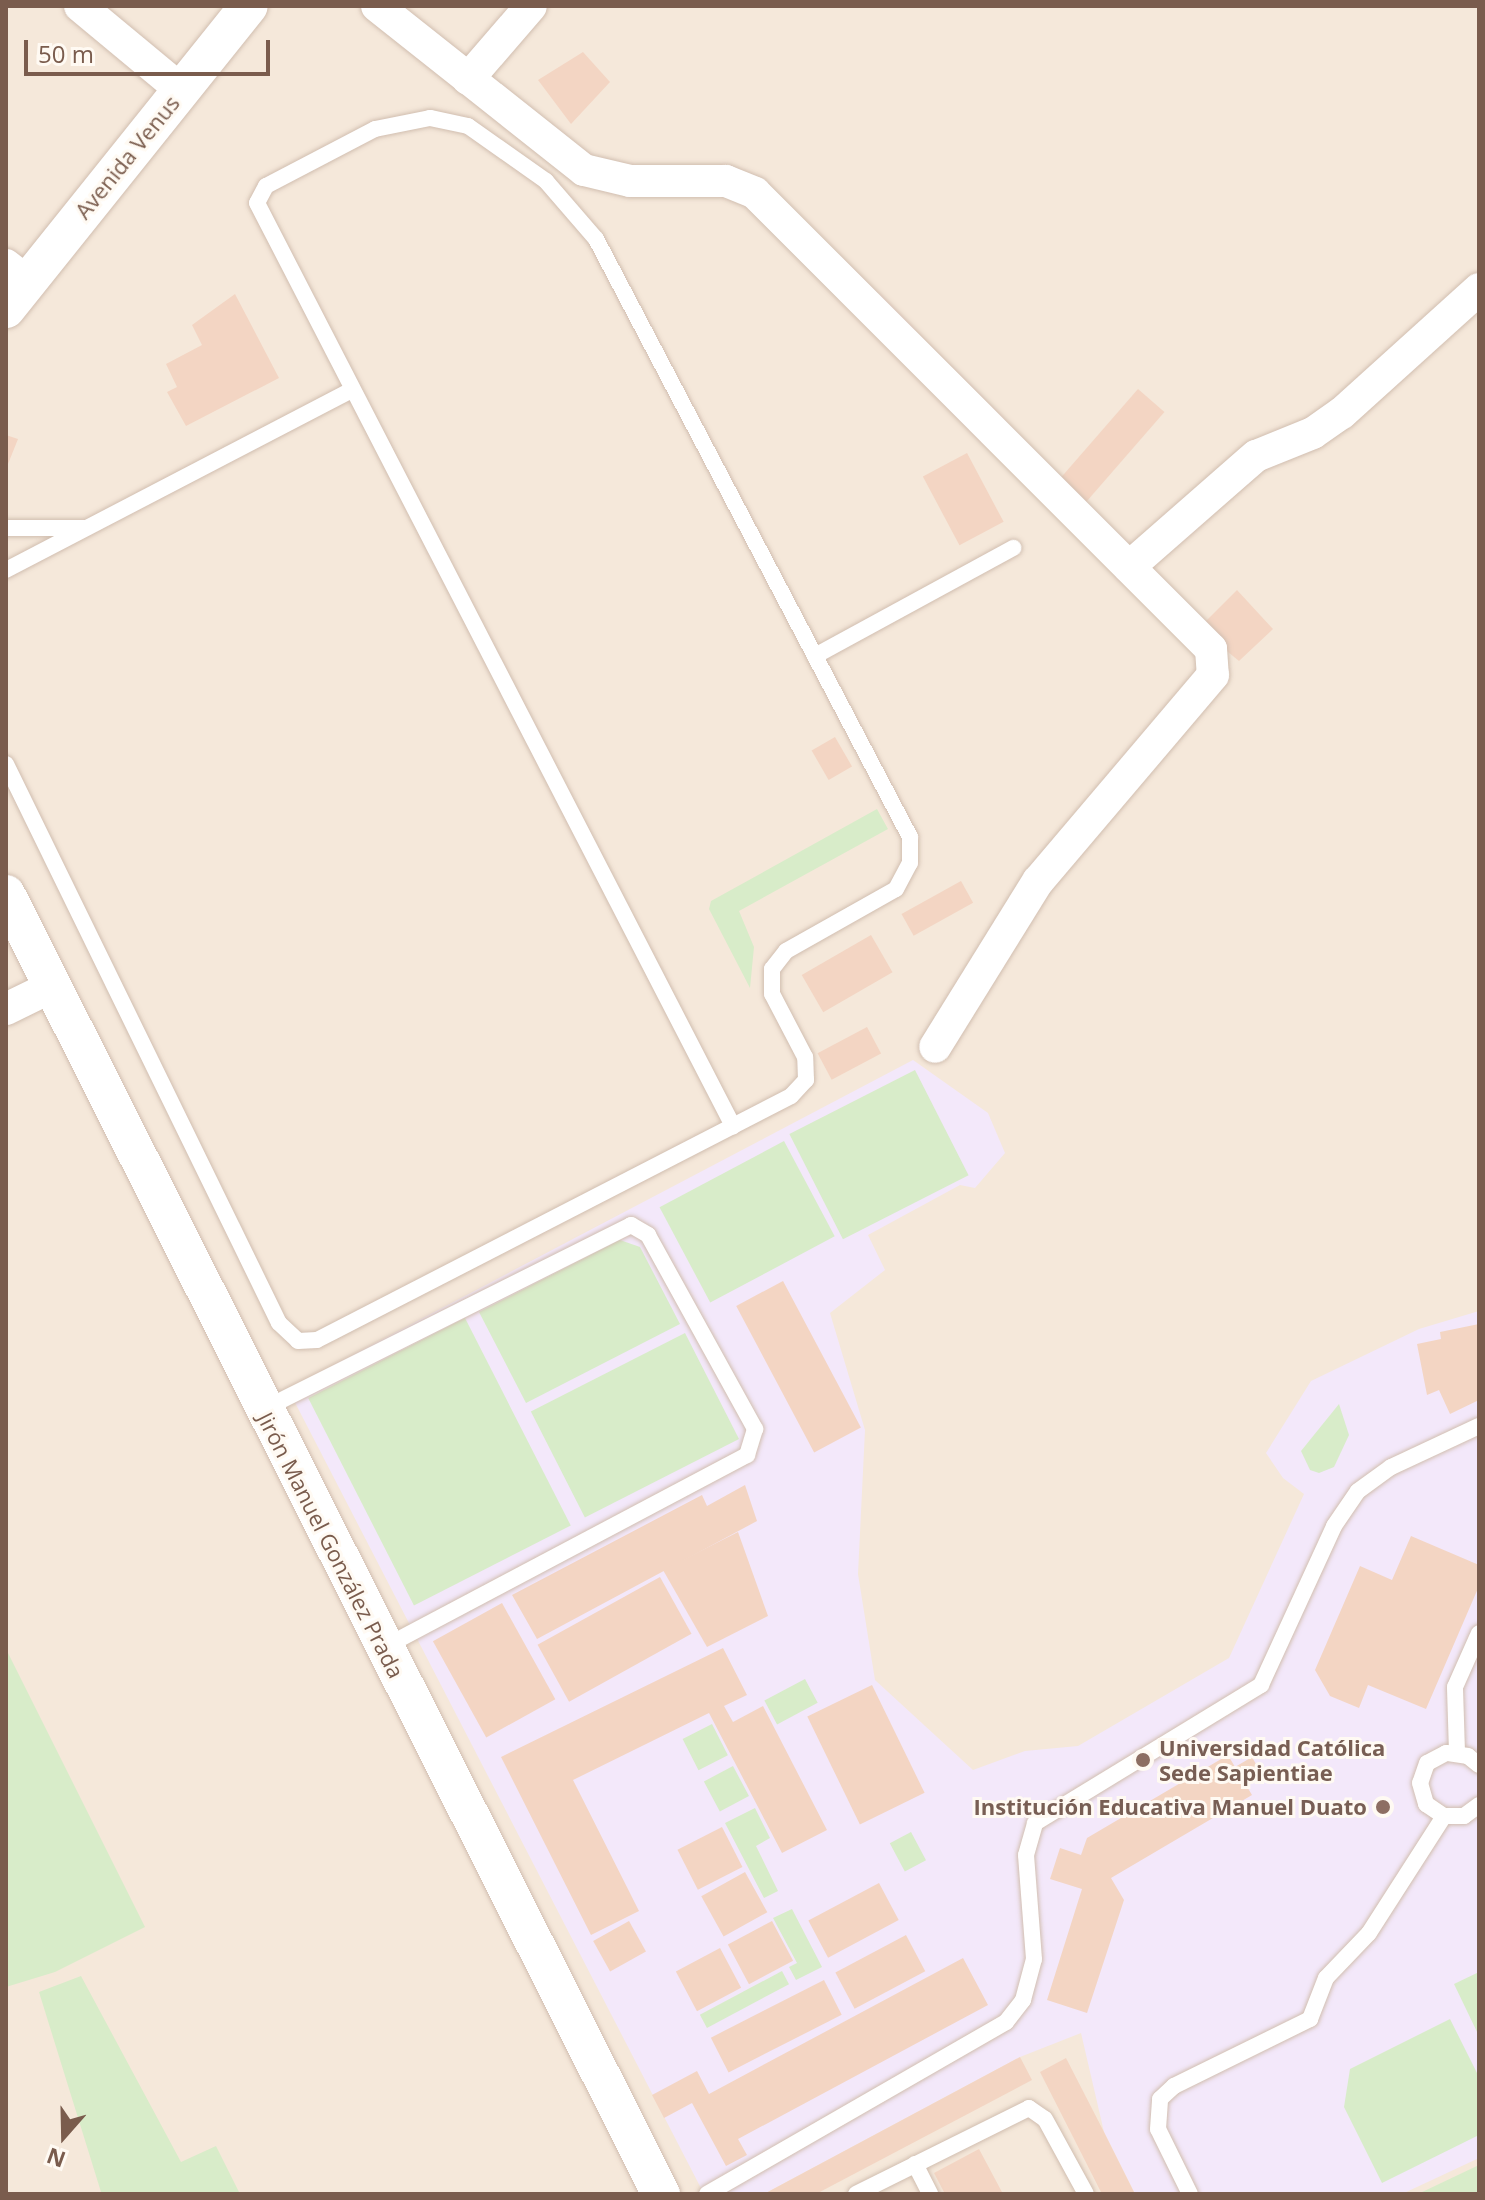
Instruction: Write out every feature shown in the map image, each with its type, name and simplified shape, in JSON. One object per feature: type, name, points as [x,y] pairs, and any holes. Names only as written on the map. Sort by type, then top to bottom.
[{"type":"street","points":[[80,6],[181,90]]},
{"type":"street","name":"Avenida Venus","points":[[13,285],[249,6]]},
{"type":"street","points":[[377,6],[568,159],[599,176],[714,180],[755,193],[1211,649],[1213,675],[1038,881],[935,1047]]},
{"type":"street","points":[[468,79],[531,6]]},
{"type":"street","points":[[1129,567],[1256,456],[1313,433],[1342,413],[1479,289]]},
{"type":"street","name":"Jirón Manuel González Prada","points":[[6,894],[49,988],[661,2194]]},
{"type":"street","points":[[6,1009],[49,988]]},
{"type":"lane","points":[[6,764],[279,1323],[291,1338],[317,1340],[733,1126],[791,1096],[806,1080],[805,1057],[772,994],[770,982],[777,960],[885,898],[904,880],[910,863],[910,837],[596,239],[546,181],[468,126],[430,118],[375,129],[266,186],[258,197],[260,210],[733,1126]]},
{"type":"lane","points":[[6,570],[352,390]]},
{"type":"lane","points":[[6,528],[86,528]]},
{"type":"lane","points":[[815,656],[1013,548]]},
{"type":"lane","points":[[263,1410],[631,1225],[648,1235],[755,1429],[756,1439],[747,1455],[383,1648]]},
{"type":"lane","points":[[707,2194],[1006,2022],[1023,2000],[1034,1959],[1026,1855],[1035,1823],[1261,1685],[1334,1526],[1358,1491],[1391,1467],[1479,1426]]},
{"type":"lane","points":[[1457,1752],[1455,1687],[1479,1633]]},
{"type":"lane","points":[[1479,1765],[1457,1752],[1436,1757],[1422,1773],[1421,1794],[1444,1816],[1464,1816],[1479,1805]]},
{"type":"lane","points":[[1190,2194],[1158,2129],[1160,2099],[1174,2086],[1310,2019],[1326,1978],[1369,1933],[1444,1816]]},
{"type":"lane","points":[[856,2194],[1029,2108],[1045,2119],[1086,2194]]},
{"type":"lane","points":[[915,2164],[930,2194]]},
{"type":"shaded area","points":[[6,6],[1479,6],[1479,2194],[6,2194]]},
{"type":"shaded area","points":[[913,1060],[988,1113],[1005,1153],[975,1188],[960,1185],[868,1235],[885,1270],[830,1313],[865,1430],[858,1574],[875,1680],[973,1770],[1025,1751],[1078,1746],[1229,1658],[1304,1494],[1283,1478],[1266,1453],[1311,1381],[1419,1329],[1479,1311],[1479,2158],[1402,2194],[1135,2194],[1104,2132],[1081,2033],[1020,2057],[764,2194],[704,2194],[288,1389]]},
{"type":"green space","points":[[877,809],[888,829],[739,911],[754,947],[750,988],[709,909],[711,901]]},
{"type":"green space","points":[[915,1070],[969,1175],[843,1239],[789,1134]]},
{"type":"green space","points":[[784,1141],[835,1236],[710,1303],[660,1207]]},
{"type":"green space","points":[[620,1240],[640,1247],[680,1324],[526,1403],[479,1312]]},
{"type":"green space","points":[[465,1318],[571,1526],[414,1606],[308,1398]]},
{"type":"green space","points":[[685,1333],[739,1439],[585,1518],[531,1412]]},
{"type":"green space","points":[[1339,1404],[1349,1435],[1334,1467],[1319,1473],[1310,1470],[1301,1451]]},
{"type":"green space","points":[[6,1649],[145,1927],[55,1972],[6,1987]]},
{"type":"green space","points":[[805,1679],[818,1703],[777,1724],[764,1701]]},
{"type":"green space","points":[[712,1724],[728,1755],[698,1770],[683,1739]]},
{"type":"green space","points":[[733,1766],[749,1796],[720,1812],[704,1781]]},
{"type":"green space","points":[[755,1808],[770,1838],[756,1846],[778,1891],[764,1898],[725,1823]]},
{"type":"green space","points":[[911,1832],[926,1860],[905,1872],[890,1843]]},
{"type":"green space","points":[[792,1909],[822,1967],[796,1980],[789,1967],[797,1963],[773,1918]]},
{"type":"green space","points":[[782,1971],[789,1984],[707,2028],[700,2015]]},
{"type":"green space","points":[[1479,1972],[1479,2036],[1454,1984]]},
{"type":"green space","points":[[81,1976],[181,2162],[216,2146],[240,2194],[96,2194],[101,2192],[39,1992]]},
{"type":"green space","points":[[1450,2019],[1479,2077],[1479,2135],[1382,2183],[1344,2107],[1350,2069]]},
{"type":"green space","points":[[1479,2165],[1479,2194],[1418,2194]]},
{"type":"building","points":[[583,52],[610,82],[571,124],[538,80]]},
{"type":"building","points":[[235,294],[279,378],[186,426],[167,392],[177,387],[166,364],[202,345],[192,325]]},
{"type":"building","points":[[1138,389],[1164,412],[1086,502],[1060,479]]},
{"type":"building","points":[[6,435],[18,439],[6,469]]},
{"type":"building","points":[[967,453],[1004,522],[959,545],[923,476]]},
{"type":"building","points":[[1237,590],[1273,629],[1239,661],[1199,628]]},
{"type":"building","points":[[835,737],[852,766],[829,780],[812,750]]},
{"type":"building","points":[[961,881],[973,903],[914,936],[902,914]]},
{"type":"building","points":[[871,935],[893,972],[823,1012],[802,975]]},
{"type":"building","points":[[867,1027],[881,1053],[832,1080],[818,1053]]},
{"type":"building","points":[[783,1281],[861,1428],[814,1452],[736,1306]]},
{"type":"building","points":[[1479,1324],[1479,1400],[1450,1414],[1439,1390],[1427,1395],[1417,1344],[1441,1339],[1440,1332]]},
{"type":"building","points":[[745,1485],[757,1521],[537,1639],[512,1595],[702,1495],[707,1506]]},
{"type":"building","points":[[738,1532],[768,1616],[707,1647],[663,1570]]},
{"type":"building","points":[[1411,1536],[1479,1565],[1479,1586],[1426,1709],[1368,1685],[1359,1708],[1330,1696],[1315,1670],[1360,1566],[1392,1580]]},
{"type":"building","points":[[660,1577],[692,1634],[569,1702],[538,1645]]},
{"type":"building","points":[[502,1603],[555,1699],[486,1738],[433,1641]]},
{"type":"building","points":[[723,1648],[747,1695],[724,1706],[733,1722],[763,1706],[827,1830],[782,1853],[709,1713],[573,1780],[639,1911],[591,1935],[501,1757]]},
{"type":"building","points":[[872,1685],[925,1793],[860,1824],[807,1717]]},
{"type":"building","points":[[1228,1755],[1235,1767],[1252,1757],[1262,1775],[1246,1785],[1252,1795],[1111,1878],[1124,1900],[1087,2013],[1047,2000],[1082,1889],[1050,1879],[1060,1848],[1081,1855],[1087,1838]]},
{"type":"building","points":[[722,1827],[742,1867],[698,1890],[677,1850]]},
{"type":"building","points":[[745,1872],[767,1912],[724,1936],[701,1896]]},
{"type":"building","points":[[879,1883],[899,1920],[828,1958],[808,1921]]},
{"type":"building","points":[[629,1921],[646,1952],[610,1971],[593,1941]]},
{"type":"building","points":[[772,1921],[793,1961],[749,1984],[728,1944]]},
{"type":"building","points":[[906,1935],[925,1971],[855,2009],[835,1973]]},
{"type":"building","points":[[720,1948],[741,1988],[697,2011],[676,1971]]},
{"type":"building","points":[[963,1958],[988,2005],[738,2139],[747,2155],[726,2166],[692,2103],[664,2118],[652,2095],[697,2071],[709,2094]]},
{"type":"building","points":[[824,1980],[842,2015],[729,2072],[711,2038]]},
{"type":"building","points":[[1020,2057],[1032,2080],[816,2194],[764,2194]]},
{"type":"building","points":[[1066,2058],[1135,2194],[1102,2194],[1040,2072]]},
{"type":"building","points":[[979,2149],[1003,2194],[945,2194],[934,2173]]},
{"type":"place","name":"Universidad Católica Sede Sapientiae","points":[[1143,1760]]},
{"type":"place","name":"Institución Educativa Manuel Duato","points":[[1383,1807]]}]
